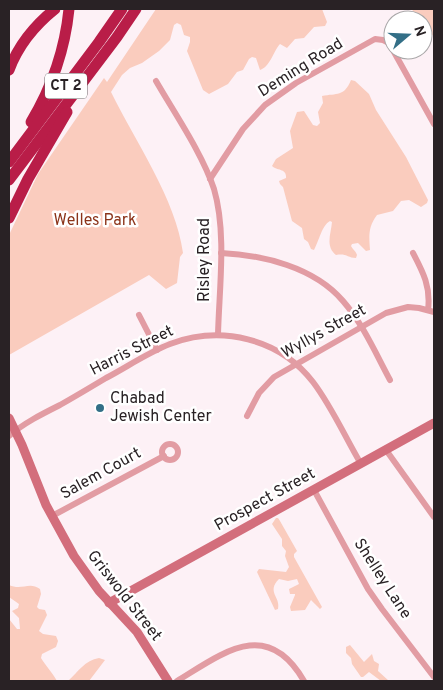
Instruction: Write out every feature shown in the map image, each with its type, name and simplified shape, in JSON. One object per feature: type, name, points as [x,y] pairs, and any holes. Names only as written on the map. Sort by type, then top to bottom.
[{"type":"highway","points":[[9,70],[27,37],[41,20],[55,9]]},
{"type":"highway","points":[[9,162],[52,82],[63,46],[70,9]]},
{"type":"highway","name":"CT 2","points":[[9,162],[122,9]]},
{"type":"highway","name":"CT 2","points":[[9,180],[136,9]]},
{"type":"highway","points":[[9,218],[28,179],[64,119],[73,95]]},
{"type":"main road","name":"Griswold Street","points":[[9,418],[12,434],[52,516],[83,570],[109,603],[137,632],[168,681]]},
{"type":"main road","name":"Prospect Street","points":[[109,603],[434,423]]},
{"type":"street","name":"Deming Road","points":[[210,179],[243,128],[270,101],[290,86],[372,40],[380,39],[386,41],[390,46],[434,124]]},
{"type":"street","name":"Risley Road","points":[[156,81],[201,160],[210,179],[219,210],[221,253],[218,335]]},
{"type":"street","points":[[221,253],[271,260],[313,277],[328,287],[342,300],[390,380]]},
{"type":"street","points":[[413,253],[428,283],[431,311]]},
{"type":"street","name":"Wyllys Street","points":[[247,416],[259,393],[274,376],[386,313],[397,309],[414,307],[431,311]]},
{"type":"street","points":[[139,315],[157,350]]},
{"type":"street","name":"Harris Street","points":[[12,434],[33,419],[157,350],[186,339],[218,335],[257,342],[281,353],[296,364],[319,391],[360,464]]},
{"type":"street","points":[[386,450],[434,517]]},
{"type":"street","name":"Salem Court","points":[[52,516],[164,456]]},
{"type":"street","name":"Shelley Lane","points":[[314,490],[368,589],[434,677]]},
{"type":"street","points":[[177,681],[227,651],[251,645],[265,646],[283,655],[297,669],[304,681]]},
{"type":"green space","name":"Welles Park","points":[[156,9],[322,9],[327,22],[325,26],[314,27],[304,38],[295,39],[287,48],[280,44],[269,63],[260,70],[256,58],[252,57],[243,70],[237,72],[228,84],[209,94],[203,90],[187,51],[190,37],[184,35],[181,25],[177,23],[174,25],[170,40],[159,51],[142,63],[130,68],[122,75],[111,92],[153,171],[172,212],[183,253],[180,257],[177,283],[166,289],[149,275],[9,355],[9,235],[38,174],[104,78],[107,82]]},
{"type":"green space","points":[[434,9],[434,36],[433,10],[412,10]]},
{"type":"green space","points":[[351,80],[355,81],[369,94],[376,110],[406,157],[428,200],[421,207],[409,200],[401,201],[393,211],[377,215],[369,236],[370,250],[366,251],[358,243],[351,246],[357,254],[356,258],[336,255],[333,251],[330,244],[332,222],[330,221],[323,230],[314,250],[311,249],[308,242],[304,239],[302,228],[292,221],[283,187],[279,181],[286,178],[286,175],[283,171],[272,166],[276,159],[293,148],[290,131],[297,112],[304,111],[313,125],[317,126],[320,123],[318,112],[323,103],[322,96],[343,92]]},
{"type":"green space","points":[[276,518],[280,521],[297,551],[294,557],[322,607],[320,609],[311,600],[305,610],[291,611],[290,607],[295,594],[290,594],[289,589],[299,584],[297,579],[288,581],[279,579],[274,587],[278,601],[278,609],[275,610],[257,572],[259,569],[286,572],[289,567],[285,556],[286,551],[282,546],[282,539],[272,524]]},
{"type":"green space","points":[[9,585],[14,587],[32,586],[40,589],[41,594],[37,607],[45,610],[47,615],[39,631],[43,634],[56,636],[58,641],[56,647],[42,654],[41,658],[57,681],[9,681],[9,619],[17,629],[20,629],[19,618],[12,611],[18,608],[19,604],[9,597]]},
{"type":"green space","points":[[350,645],[364,662],[372,654],[374,661],[379,664],[378,671],[389,681],[381,681],[369,672],[361,677],[352,664],[351,658],[346,653],[346,647]]},
{"type":"green space","points":[[99,658],[105,660],[89,681],[68,681],[90,661]]},
{"type":"place","name":"Chabad Jewish Center","points":[[100,408]]}]
